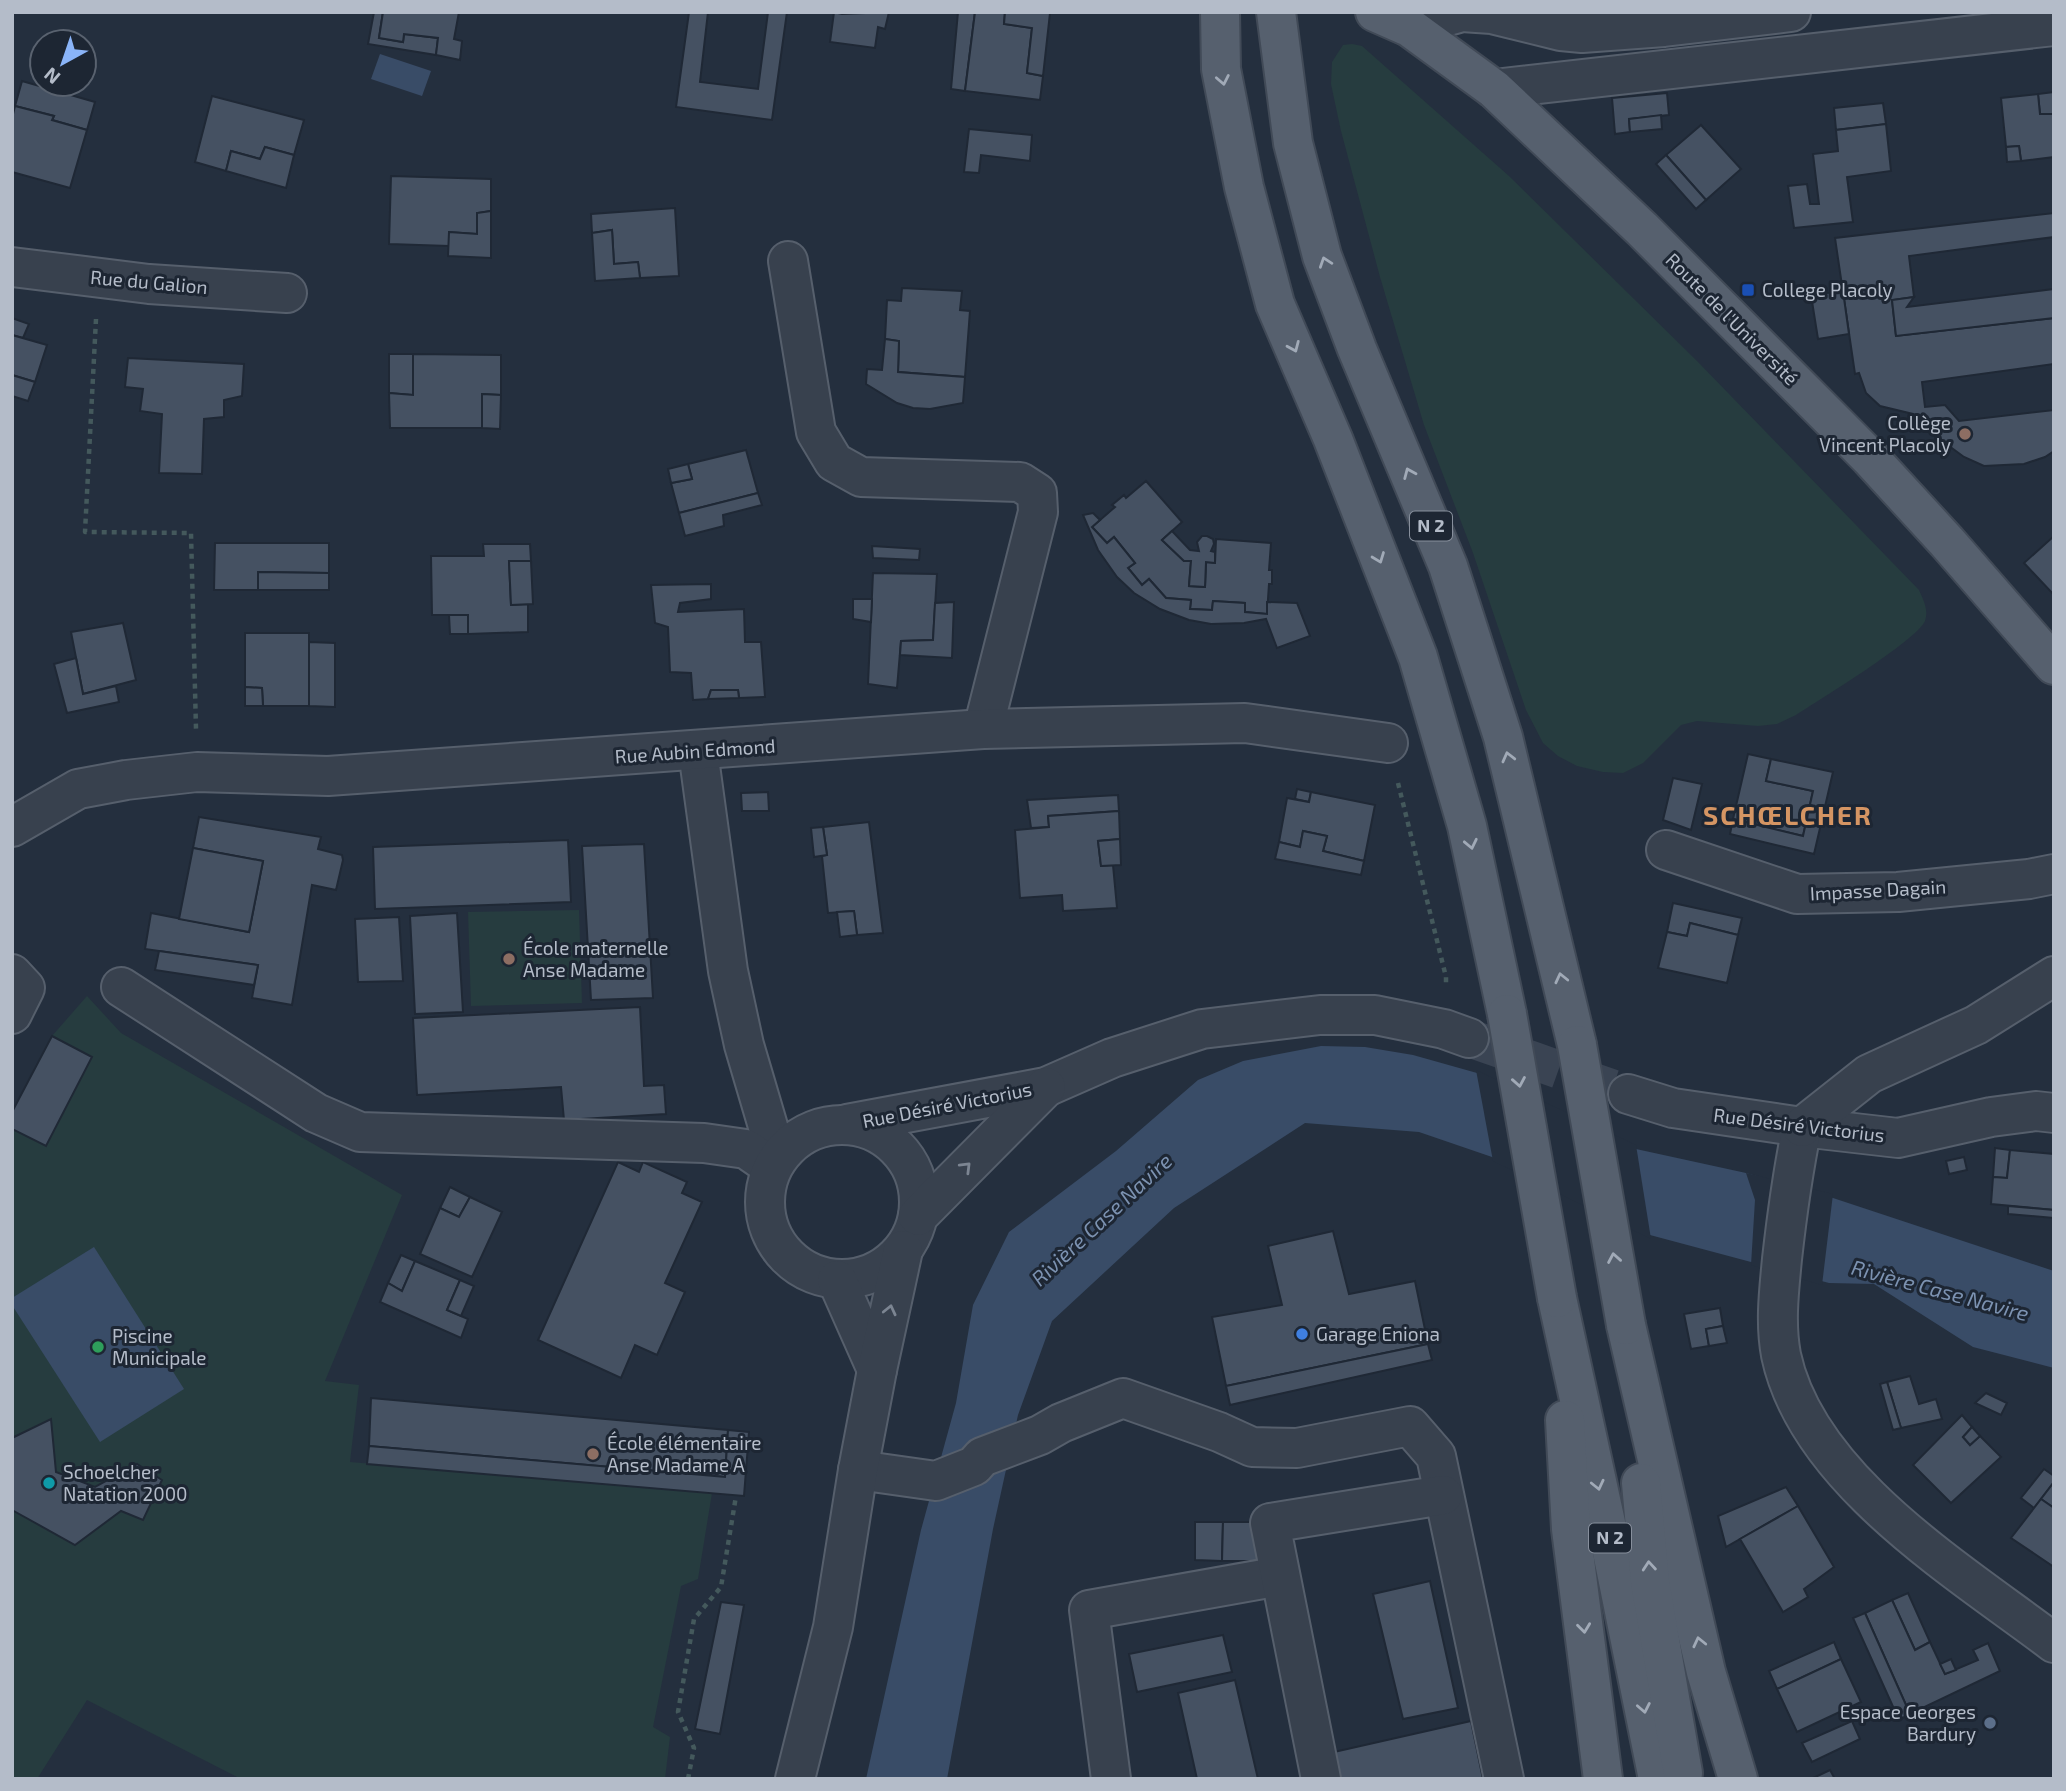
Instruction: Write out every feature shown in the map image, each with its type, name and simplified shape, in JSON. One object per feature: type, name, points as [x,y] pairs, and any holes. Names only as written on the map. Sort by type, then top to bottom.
[{"type":"main road","name":"N 2","points":[[1220,12],[1221,69],[1244,187],[1275,304],[1333,439],[1418,656],[1467,826],[1507,1014],[1557,1298],[1658,1779]]},
{"type":"main road","name":"N 2","points":[[1276,12],[1293,143],[1322,256],[1357,349],[1448,566],[1499,724],[1577,1045],[1626,1325],[1650,1582],[1684,1779]]},
{"type":"main road","name":"Route de l'Université","points":[[1397,17],[1494,89],[1642,229],[1862,449],[2054,665]]},
{"type":"main road","points":[[1626,1325],[1703,1659],[1738,1779]]},
{"type":"main road","points":[[1566,1340],[1565,1423],[1571,1529],[1603,1779]]},
{"type":"street","points":[[1397,17],[1462,12],[1492,13],[1561,31],[1582,33],[1664,27],[1791,12]]},
{"type":"street","points":[[1494,89],[2054,26]]},
{"type":"street","points":[[788,261],[816,432],[834,462],[861,477],[1020,482],[1037,493],[1038,512],[983,729]]},
{"type":"street","name":"Rue du Galion","points":[[12,267],[149,284],[287,293]]},
{"type":"street","name":"Rue Aubin Edmond","points":[[12,827],[78,789],[126,780],[197,772],[328,776],[983,729],[1245,723],[1388,743]]},
{"type":"street","points":[[698,751],[728,971],[744,1045],[760,1096],[775,1162]]},
{"type":"street","name":"Impasse Dagain","points":[[1666,850],[1797,894],[1898,892],[2029,879],[2054,874]]},
{"type":"street","points":[[12,974],[24,988],[12,1014]]},
{"type":"street","points":[[2054,976],[1976,1025],[1868,1074],[1802,1127],[1790,1186],[1777,1307],[1781,1353],[1791,1389],[1824,1444],[1857,1487],[1904,1531],[2054,1643]]},
{"type":"street","points":[[121,987],[316,1113],[360,1132],[704,1143],[746,1149],[775,1162]]},
{"type":"street","name":"Rue Désiré Victorius","points":[[835,1125],[1046,1087],[1112,1058],[1202,1029],[1320,1015],[1375,1015],[1457,1033]]},
{"type":"street","name":"Rue Désiré Victorius","points":[[911,1233],[1046,1087]]},
{"type":"street","name":"Rue Désiré Victorius","points":[[1628,1094],[1673,1108],[1898,1138],[1991,1117],[2036,1111],[2054,1113]]},
{"type":"street","points":[[760,1096],[835,1125],[872,1130],[894,1144],[911,1165],[919,1189],[911,1233],[877,1370],[833,1627],[795,1779]]},
{"type":"street","points":[[835,1125],[805,1133],[790,1143],[775,1162],[767,1178],[764,1201],[767,1224],[777,1245],[793,1263],[814,1274],[837,1280],[862,1277],[885,1268],[911,1233]]},
{"type":"street","points":[[837,1280],[877,1370]]},
{"type":"street","points":[[858,1470],[936,1481],[974,1466],[982,1457],[1123,1398],[1219,1432],[1252,1447],[1297,1448],[1410,1426],[1436,1455],[1504,1779]]},
{"type":"street","points":[[1321,1779],[1270,1524],[1443,1494]]},
{"type":"street","points":[[1111,1779],[1090,1610],[1280,1576]]},
{"type":"path","points":[[97,278],[85,532],[191,533],[197,772]]},
{"type":"path","points":[[1388,743],[1446,977],[1457,1033]]},
{"type":"path","points":[[688,1779],[694,1748],[678,1712],[694,1619],[721,1587],[736,1496]]},
{"type":"green space","points":[[1343,45],[1362,46],[1509,176],[1697,361],[1919,590],[1926,613],[1925,621],[1918,630],[1886,656],[1796,715],[1777,724],[1758,726],[1697,721],[1681,725],[1643,763],[1623,773],[1577,766],[1558,756],[1543,743],[1526,710],[1473,553],[1424,425],[1380,277],[1331,84],[1332,62]]},
{"type":"green space","points":[[579,910],[582,1003],[471,1006],[468,912]]},
{"type":"green space","points":[[87,996],[121,1033],[402,1195],[325,1381],[359,1385],[350,1462],[712,1493],[698,1579],[681,1586],[653,1727],[670,1737],[665,1779],[241,1779],[87,1700],[37,1779],[12,1779],[12,1112],[52,1036]]},
{"type":"water","points":[[380,54],[431,71],[422,96],[371,79]]},
{"type":"water","name":"Rivière Case Navire","points":[[1321,1046],[1365,1047],[1413,1055],[1477,1073],[1636,1149],[1746,1173],[1833,1198],[2054,1271],[2054,1368],[1973,1347],[1874,1284],[1829,1283],[1650,1235],[1492,1157],[1419,1132],[1305,1123],[1174,1208],[1052,1321],[1018,1415],[993,1529],[947,1779],[866,1779],[921,1530],[956,1403],[973,1305],[1009,1232],[1116,1151],[1198,1080],[1243,1061]]},
{"type":"water","name":"Piscine Municipale","points":[[94,1247],[184,1389],[100,1442],[12,1305],[12,1298]]},
{"type":"pier","points":[[1476,1070],[1636,1145],[1651,1239],[1493,1161]]},
{"type":"pier","points":[[1746,1173],[1833,1194],[1822,1285],[1751,1265],[1755,1200]]},
{"type":"building","points":[[374,12],[383,12],[379,38],[403,42],[404,34],[438,38],[436,55],[368,44]]},
{"type":"building","points":[[383,12],[459,12],[454,39],[462,41],[460,60],[436,55],[438,38],[404,34],[403,42],[379,38]]},
{"type":"building","points":[[689,12],[708,12],[700,82],[758,89],[768,12],[787,12],[772,120],[676,107]]},
{"type":"building","points":[[834,12],[889,12],[885,29],[878,27],[875,48],[830,42]]},
{"type":"building","points":[[958,12],[975,12],[965,91],[951,89]]},
{"type":"building","points":[[975,12],[1005,12],[1004,24],[1032,28],[1027,73],[1043,76],[1040,100],[965,91]]},
{"type":"building","points":[[1005,12],[1050,13],[1043,76],[1027,73],[1032,28],[1004,24]]},
{"type":"building","points":[[22,81],[28,83],[28,98],[81,98],[95,102],[87,130],[52,120],[54,116],[15,106]]},
{"type":"building","points":[[2054,92],[2054,114],[2040,114],[2038,94]]},
{"type":"building","points":[[1667,93],[1669,115],[1629,119],[1630,132],[1615,134],[1612,98]]},
{"type":"building","points":[[2038,94],[2040,114],[2054,114],[2054,157],[2021,161],[2019,146],[2006,147],[2001,98]]},
{"type":"building","points":[[212,96],[304,120],[294,155],[265,147],[260,159],[231,151],[226,171],[195,162]]},
{"type":"building","points":[[1883,103],[1886,124],[1836,130],[1834,108]]},
{"type":"building","points":[[15,106],[54,116],[52,120],[87,130],[70,188],[12,172],[12,118]]},
{"type":"building","points":[[1661,115],[1662,129],[1630,132],[1629,119]]},
{"type":"building","points":[[1886,124],[1891,171],[1847,177],[1853,222],[1794,228],[1788,186],[1807,184],[1810,204],[1819,204],[1813,154],[1838,151],[1836,130]]},
{"type":"building","points":[[1701,125],[1741,169],[1706,200],[1666,155]]},
{"type":"building","points":[[969,129],[1032,135],[1030,161],[981,155],[979,173],[964,172]]},
{"type":"building","points":[[2019,146],[2021,161],[2007,162],[2006,147]]},
{"type":"building","points":[[265,147],[294,155],[286,188],[226,171],[231,151],[260,159]]},
{"type":"building","points":[[1666,155],[1706,200],[1696,209],[1656,164]]},
{"type":"building","points":[[391,176],[491,179],[491,211],[477,213],[477,234],[449,232],[449,246],[389,244]]},
{"type":"building","points":[[675,208],[679,276],[640,278],[638,262],[614,264],[612,230],[592,233],[591,214]]},
{"type":"building","points":[[491,211],[491,258],[448,256],[449,232],[477,234],[477,213]]},
{"type":"building","points":[[2054,213],[2054,237],[1909,256],[1914,297],[1892,300],[1896,336],[2054,318],[2054,364],[1922,382],[1925,407],[1945,405],[1959,421],[2054,410],[2054,451],[2024,464],[1984,466],[1964,457],[1913,414],[1880,406],[1866,393],[1859,373],[1855,374],[1835,238]]},
{"type":"building","points":[[612,230],[614,264],[638,262],[640,278],[595,281],[592,233]]},
{"type":"building","points":[[902,288],[962,291],[960,310],[970,311],[965,377],[898,372],[899,341],[885,339],[887,300],[901,301]]},
{"type":"building","points":[[2054,289],[2054,318],[1896,336],[1892,300],[1914,297],[1907,307]]},
{"type":"building","points":[[1843,291],[1849,334],[1818,339],[1811,295]]},
{"type":"building","points":[[12,318],[29,324],[23,338],[12,335]]},
{"type":"building","points":[[12,335],[47,345],[35,382],[12,375]]},
{"type":"building","points":[[885,339],[899,341],[898,372],[965,377],[963,403],[930,409],[913,408],[897,403],[866,384],[867,369],[882,370]]},
{"type":"building","points":[[389,354],[413,354],[413,395],[389,393]]},
{"type":"building","points":[[413,354],[501,355],[501,395],[482,394],[482,428],[390,428],[389,393],[413,395]]},
{"type":"building","points":[[128,358],[244,364],[242,396],[224,400],[224,417],[204,419],[202,474],[159,473],[162,414],[140,411],[143,389],[125,387]]},
{"type":"building","points":[[12,375],[35,382],[28,401],[12,396]]},
{"type":"building","points":[[482,394],[501,395],[500,429],[482,428]]},
{"type":"building","points":[[746,450],[758,493],[679,513],[671,483],[692,479],[688,464]]},
{"type":"building","points":[[688,464],[692,479],[671,483],[668,469]]},
{"type":"building","points":[[1146,481],[1182,522],[1162,540],[1184,561],[1191,561],[1189,586],[1205,587],[1206,562],[1215,563],[1216,539],[1271,543],[1269,570],[1272,570],[1272,584],[1269,584],[1267,614],[1245,612],[1245,603],[1213,601],[1212,610],[1190,609],[1191,600],[1166,598],[1149,579],[1142,585],[1128,568],[1135,563],[1114,537],[1107,543],[1092,527],[1115,507],[1112,505],[1124,495],[1126,498]]},
{"type":"building","points":[[758,493],[762,505],[723,515],[724,526],[685,536],[679,513]]},
{"type":"building","points":[[1093,513],[1100,520],[1092,527],[1107,543],[1114,537],[1135,563],[1128,568],[1142,585],[1149,579],[1166,598],[1191,600],[1190,609],[1212,610],[1213,601],[1245,603],[1245,612],[1267,614],[1267,602],[1297,603],[1310,636],[1277,648],[1266,619],[1211,624],[1189,620],[1160,609],[1134,593],[1117,577],[1098,550],[1083,515]]},
{"type":"building","points":[[1172,531],[1190,550],[1199,551],[1197,542],[1202,536],[1213,539],[1211,551],[1215,552],[1215,563],[1206,562],[1205,587],[1189,586],[1191,561],[1184,561],[1162,540]]},
{"type":"building","points":[[2054,536],[2054,595],[2024,563]]},
{"type":"building","points":[[215,543],[329,543],[329,573],[258,572],[258,590],[214,590]]},
{"type":"building","points":[[483,544],[530,544],[531,561],[509,561],[511,605],[528,604],[528,632],[468,634],[468,615],[432,615],[431,556],[484,556]]},
{"type":"building","points":[[872,546],[920,549],[919,560],[873,558]]},
{"type":"building","points":[[509,561],[531,561],[533,604],[511,605]]},
{"type":"building","points":[[258,572],[329,573],[329,590],[258,590]]},
{"type":"building","points":[[873,573],[937,574],[933,640],[901,641],[897,688],[868,684]]},
{"type":"building","points":[[711,584],[711,599],[680,603],[678,612],[744,609],[745,642],[761,642],[765,697],[739,698],[738,690],[711,690],[708,699],[693,700],[691,673],[670,672],[668,627],[655,623],[651,585]]},
{"type":"building","points":[[853,599],[872,599],[871,622],[853,619]]},
{"type":"building","points":[[954,602],[952,658],[900,655],[901,641],[933,640],[935,603]]},
{"type":"building","points":[[449,615],[468,615],[468,634],[450,634]]},
{"type":"building","points":[[123,623],[136,680],[83,694],[71,632]]},
{"type":"building","points":[[245,633],[309,633],[309,706],[263,706],[262,688],[245,687]]},
{"type":"building","points":[[309,642],[335,643],[335,707],[309,706]]},
{"type":"building","points":[[76,658],[83,694],[116,686],[119,702],[67,713],[54,664]]},
{"type":"building","points":[[245,687],[262,688],[263,706],[245,706]]},
{"type":"building","points":[[711,690],[738,690],[739,698],[708,699]]},
{"type":"building","points":[[1748,754],[1771,759],[1766,781],[1813,791],[1803,836],[1733,819]]},
{"type":"building","points":[[1771,759],[1833,772],[1814,854],[1730,834],[1733,819],[1803,836],[1813,791],[1766,781]]},
{"type":"building","points":[[1673,778],[1702,784],[1691,830],[1663,820]]},
{"type":"building","points":[[1297,789],[1311,792],[1309,802],[1295,799]]},
{"type":"building","points":[[768,792],[769,811],[742,811],[741,793]]},
{"type":"building","points":[[1311,792],[1375,805],[1364,861],[1323,851],[1327,836],[1303,831],[1300,847],[1279,842],[1287,798],[1309,802]]},
{"type":"building","points":[[1118,795],[1119,811],[1048,816],[1049,827],[1031,828],[1027,800]]},
{"type":"building","points":[[1119,811],[1120,839],[1098,841],[1101,866],[1113,865],[1117,908],[1063,911],[1062,895],[1020,898],[1015,830],[1049,827],[1048,816]]},
{"type":"building","points":[[199,817],[321,837],[318,849],[342,855],[336,890],[312,885],[292,1005],[252,998],[258,965],[145,949],[151,913],[249,932],[263,861],[193,848]]},
{"type":"building","points":[[869,822],[883,933],[857,935],[854,911],[828,913],[822,856],[827,855],[823,827]]},
{"type":"building","points":[[823,827],[827,855],[814,857],[811,828]]},
{"type":"building","points":[[1303,831],[1327,836],[1323,851],[1364,861],[1361,875],[1275,859],[1279,842],[1300,847]]},
{"type":"building","points":[[1120,839],[1121,865],[1101,866],[1098,841]]},
{"type":"building","points":[[568,840],[571,902],[375,909],[373,847]]},
{"type":"building","points":[[644,844],[653,998],[591,1000],[582,846]]},
{"type":"building","points":[[193,848],[263,861],[249,932],[179,919]]},
{"type":"building","points":[[1673,903],[1742,918],[1738,935],[1690,923],[1687,936],[1667,932]]},
{"type":"building","points":[[854,911],[857,935],[840,937],[837,912]]},
{"type":"building","points":[[457,913],[463,1012],[415,1014],[410,916]]},
{"type":"building","points":[[399,917],[403,981],[358,982],[355,919]]},
{"type":"building","points":[[1690,923],[1738,935],[1727,983],[1658,968],[1667,932],[1687,936]]},
{"type":"building","points":[[159,951],[258,965],[254,985],[155,970]]},
{"type":"building","points":[[640,1007],[644,1086],[664,1085],[666,1114],[564,1120],[561,1087],[417,1095],[413,1018]]},
{"type":"building","points":[[52,1036],[92,1057],[46,1146],[12,1129],[12,1112]]},
{"type":"building","points":[[1995,1148],[2010,1150],[2007,1178],[1993,1177]]},
{"type":"building","points":[[2010,1150],[2054,1154],[2054,1210],[1991,1204],[1993,1177],[2007,1178]]},
{"type":"building","points":[[1964,1157],[1967,1170],[1949,1174],[1946,1161]]},
{"type":"building","points":[[618,1162],[639,1172],[643,1162],[687,1182],[682,1193],[702,1202],[665,1283],[685,1292],[657,1355],[635,1345],[621,1378],[538,1340]]},
{"type":"building","points":[[450,1187],[470,1197],[459,1217],[440,1208]]},
{"type":"building","points":[[470,1197],[502,1212],[472,1277],[420,1254],[440,1208],[459,1217]]},
{"type":"building","points":[[2008,1206],[2054,1210],[2054,1218],[2008,1214]]},
{"type":"building","points":[[1333,1231],[1349,1294],[1415,1281],[1428,1344],[1226,1386],[1212,1317],[1282,1305],[1268,1246]]},
{"type":"building","points":[[401,1255],[415,1261],[402,1291],[388,1283]]},
{"type":"building","points":[[415,1261],[460,1280],[447,1310],[468,1319],[461,1338],[380,1302],[388,1283],[402,1291]]},
{"type":"building","points":[[460,1280],[474,1286],[461,1316],[447,1310]]},
{"type":"building","points":[[1720,1308],[1723,1326],[1706,1329],[1709,1346],[1691,1349],[1684,1314]]},
{"type":"building","points":[[1723,1326],[1727,1343],[1709,1346],[1706,1329]]},
{"type":"building","points":[[1428,1344],[1432,1360],[1230,1405],[1226,1386]]},
{"type":"building","points":[[1910,1376],[1919,1404],[1936,1399],[1942,1419],[1901,1428],[1887,1382]]},
{"type":"building","points":[[1887,1382],[1901,1428],[1893,1430],[1880,1384]]},
{"type":"building","points":[[1986,1393],[2007,1403],[2001,1415],[1975,1403]]},
{"type":"building","points":[[371,1398],[728,1430],[725,1477],[369,1446]]},
{"type":"building","points":[[1962,1415],[1972,1427],[1963,1437],[1970,1445],[1980,1436],[2001,1457],[1951,1503],[1913,1465]]},
{"type":"building","name":"Schoelcher Natation 2000","points":[[51,1419],[56,1472],[95,1487],[137,1464],[162,1480],[143,1520],[121,1511],[75,1545],[12,1510],[12,1438]]},
{"type":"building","points":[[1972,1427],[1980,1436],[1970,1445],[1963,1437]]},
{"type":"building","points":[[728,1430],[749,1432],[744,1496],[367,1464],[369,1446],[725,1477]]},
{"type":"building","points":[[2044,1469],[2054,1476],[2054,1482],[2034,1508],[2021,1498]]},
{"type":"building","points":[[2054,1482],[2054,1508],[2041,1499]]},
{"type":"building","points":[[1786,1487],[1798,1506],[1726,1547],[1718,1516]]},
{"type":"building","points":[[2041,1499],[2054,1508],[2054,1567],[2011,1538]]},
{"type":"building","points":[[1798,1506],[1834,1567],[1804,1589],[1808,1597],[1783,1612],[1740,1539]]},
{"type":"building","points":[[1195,1522],[1223,1522],[1222,1561],[1195,1560]]},
{"type":"building","points":[[1223,1522],[1263,1522],[1264,1561],[1222,1561]]},
{"type":"building","points":[[1430,1581],[1458,1708],[1403,1719],[1373,1594]]},
{"type":"building","points":[[1908,1593],[1930,1642],[1915,1650],[1892,1600]]},
{"type":"building","points":[[1892,1600],[1915,1650],[1930,1642],[1945,1674],[1978,1660],[1973,1650],[1988,1643],[2000,1671],[1910,1714],[1865,1613]]},
{"type":"building","points":[[721,1602],[744,1605],[720,1734],[695,1729]]},
{"type":"building","points":[[1865,1613],[1910,1714],[1899,1720],[1853,1618]]},
{"type":"building","points":[[1223,1635],[1232,1672],[1137,1692],[1129,1654]]},
{"type":"building","points":[[1834,1642],[1841,1659],[1777,1689],[1769,1671]]},
{"type":"building","points":[[1841,1659],[1861,1702],[1797,1732],[1777,1689]]},
{"type":"building","points":[[1951,1659],[1956,1670],[1945,1674],[1940,1664]]},
{"type":"building","points":[[1235,1680],[1258,1779],[1197,1779],[1178,1693]]},
{"type":"building","points":[[1471,1721],[1483,1779],[1340,1779],[1334,1752]]},
{"type":"building","points":[[1852,1721],[1860,1739],[1812,1762],[1802,1743]]},
{"type":"building","points":[[1830,1770],[1835,1779],[1811,1779]]},
{"type":"tunnel","points":[[1469,1038],[1628,1094]]},
{"type":"place","name":"College Placoly","points":[[1748,290]]},
{"type":"place","name":"Collège Vincent Placoly","points":[[1965,434]]},
{"type":"place","name":"École maternelle Anse Madame","points":[[509,959]]},
{"type":"place","name":"Garage Eniona","points":[[1302,1334]]},
{"type":"place","name":"Piscine Municipale","points":[[98,1347]]},
{"type":"place","name":"École élémentaire Anse Madame A","points":[[593,1454]]},
{"type":"place","name":"Schoelcher Natation 2000","points":[[49,1483]]},
{"type":"place","name":"Espace Georges Bardury","points":[[1990,1723]]},
{"type":"district","name":"SCHŒLCHER","points":[[1788,816]]}]
